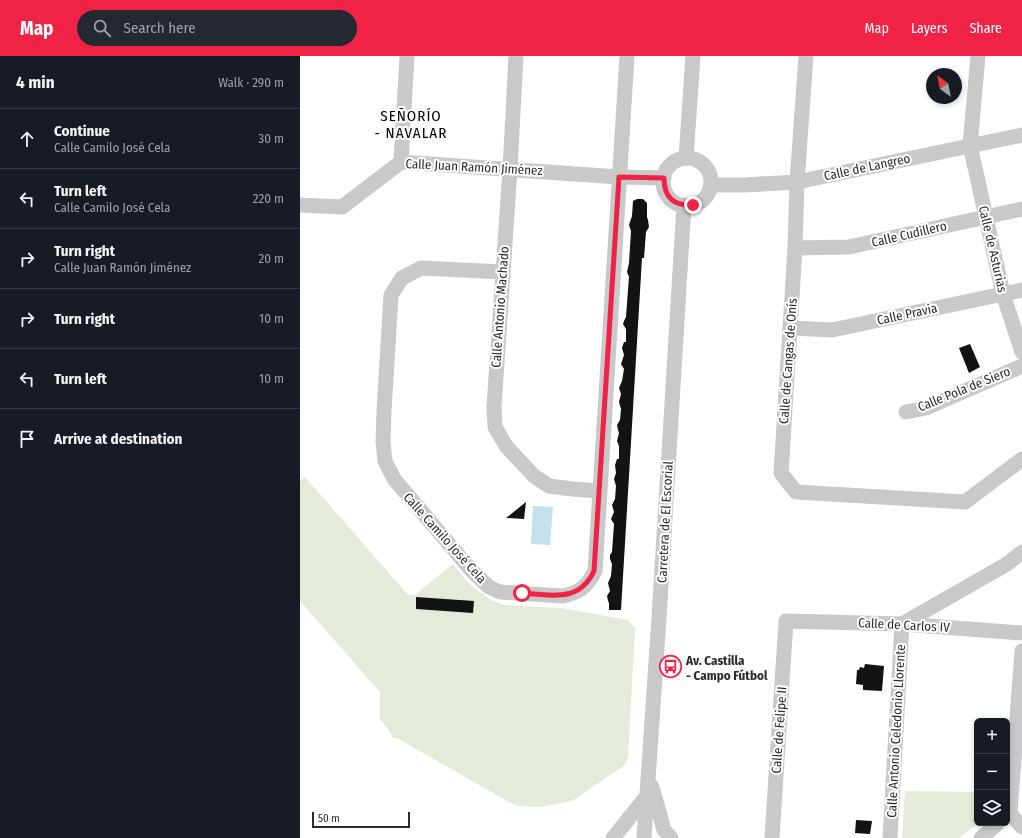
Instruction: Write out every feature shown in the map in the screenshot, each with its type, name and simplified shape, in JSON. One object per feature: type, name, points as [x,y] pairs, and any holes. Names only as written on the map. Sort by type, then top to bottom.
[{"type":"street","points":[[401,162],[407,56]]},
{"type":"street","name":"Calle Antonio Machado","points":[[516,56],[494,407],[495,426],[506,446],[534,476],[549,486],[599,491]]},
{"type":"street","name":"Calle Camilo José Cela","points":[[503,272],[422,268],[402,278],[391,295],[384,411],[383,442],[385,461],[394,479],[472,572],[489,587],[500,592],[562,596],[577,592],[586,585],[592,577],[594,571],[627,56]]},
{"type":"street","points":[[686,158],[693,56]]},
{"type":"street","name":"Calle de Cangas de Onís","points":[[806,56],[797,182],[796,248],[781,473],[796,492],[965,502],[1022,459]]},
{"type":"street","name":"Calle de Asturias","points":[[978,56],[970,145],[1003,294],[1022,352]]},
{"type":"street","name":"Calle de Langreo","points":[[711,184],[744,185],[797,182],[1022,135]]},
{"type":"street","points":[[686,158],[694,159],[702,163],[710,176],[711,184],[708,193],[702,201],[693,205],[676,203],[670,199],[664,186],[666,171],[671,164],[686,158]]},
{"type":"street","name":"Calle Juan Ramón Jiménez","points":[[300,205],[342,207],[401,162],[619,177],[664,178]]},
{"type":"street","name":"Carretera de El Escorial","points":[[644,838],[684,205]]},
{"type":"street","name":"Calle Cudillero","points":[[796,248],[849,248],[1022,209]]},
{"type":"street","name":"Calle Pravia","points":[[791,328],[832,330],[1022,290]]},
{"type":"street","name":"Calle Pola de Siero","points":[[906,412],[926,408],[1022,366]]},
{"type":"street","points":[[902,624],[1007,564],[1022,552]]},
{"type":"street","name":"Calle de Carlos IV","points":[[786,621],[902,624],[1022,633]]},
{"type":"street","name":"Calle de Felipe II","points":[[772,838],[786,621]]},
{"type":"street","name":"Calle Antonio Celedonio Llorente","points":[[890,838],[902,624]]},
{"type":"street","points":[[1010,791],[1022,651]]},
{"type":"street","points":[[649,774],[664,830],[671,838]]},
{"type":"street","points":[[613,838],[647,796]]},
{"type":"street","points":[[1010,812],[1022,803]]},
{"type":"street","points":[[1010,816],[1022,827]]},
{"type":"street","points":[[981,838],[995,826]]},
{"type":"green space","points":[[305,477],[408,595],[415,595],[453,564],[469,584],[491,600],[504,605],[561,608],[628,620],[635,628],[628,757],[625,765],[572,801],[540,807],[518,806],[397,738],[392,737],[391,733],[380,719],[380,692],[300,601],[300,481]]},
{"type":"green space","points":[[905,791],[974,792],[974,826],[959,838],[902,838]]},
{"type":"water","points":[[533,506],[553,507],[550,545],[531,544]]},
{"type":"building","points":[[643,199],[647,203],[649,227],[646,232],[644,258],[642,258],[621,610],[609,610],[607,596],[610,591],[608,583],[611,576],[612,564],[610,555],[612,552],[614,524],[611,519],[614,512],[612,505],[615,499],[616,486],[614,479],[616,473],[615,465],[617,459],[619,459],[619,446],[617,441],[619,433],[617,425],[620,420],[621,409],[619,402],[621,394],[619,388],[624,369],[621,364],[624,355],[622,348],[624,342],[626,342],[626,329],[623,324],[626,317],[629,277],[627,272],[631,231],[629,225],[632,216],[633,201]]},
{"type":"building","points":[[970,344],[980,367],[969,373],[959,348]]},
{"type":"building","points":[[526,502],[524,519],[506,518]]},
{"type":"building","points":[[416,597],[474,601],[473,613],[416,609]]},
{"type":"building","points":[[865,664],[884,666],[882,691],[863,690],[863,685],[856,684],[857,670],[859,670],[860,667],[864,668]]},
{"type":"building","points":[[856,820],[872,821],[870,834],[855,833]]},
{"type":"place","name":"Av. Castilla - Campo Fútbol","points":[[671,667]]},
{"type":"district","name":"SEÑORÍO - NAVALAR","points":[[411,124]]},
{"type":"route","points":[[522,593],[562,596],[572,594],[586,585],[592,577],[594,571],[619,177],[664,178],[664,186],[670,199],[676,203],[693,205]]}]
